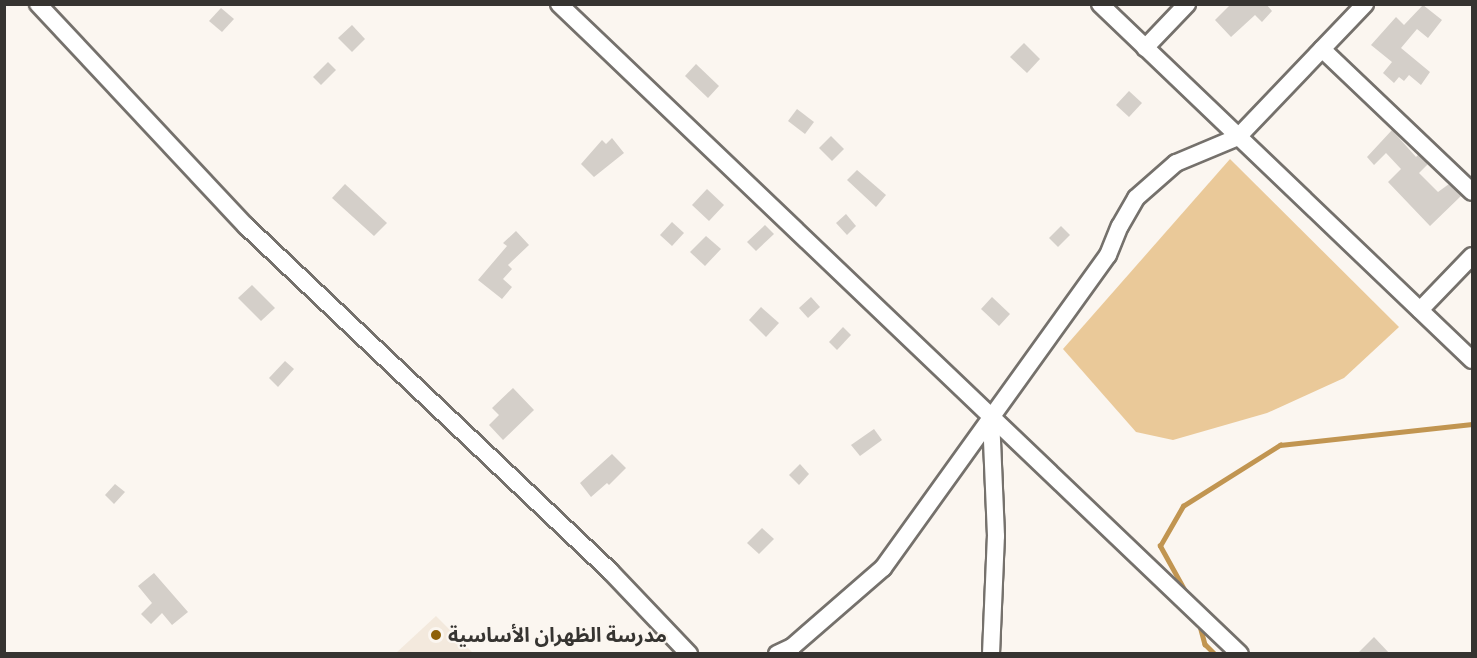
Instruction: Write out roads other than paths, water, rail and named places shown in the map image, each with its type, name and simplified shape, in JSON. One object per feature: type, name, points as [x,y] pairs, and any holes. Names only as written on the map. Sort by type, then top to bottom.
[{"type":"street","points":[[38,4],[246,226],[610,571],[689,654]]},
{"type":"street","points":[[559,4],[1240,654]]},
{"type":"street","points":[[1100,4],[1473,360]]},
{"type":"street","points":[[1145,48],[1187,4]]},
{"type":"street","points":[[777,654],[792,647],[884,568],[1108,255],[1120,226],[1136,198],[1176,164],[1238,137],[1365,4]]},
{"type":"street","points":[[1322,49],[1473,192]]},
{"type":"street","points":[[1420,310],[1473,256]]},
{"type":"street","points":[[991,416],[996,536],[991,654]]},
{"type":"waterway","points":[[1186,593],[1160,546],[1183,506],[1280,445],[1472,424]]},
{"type":"waterway","points":[[1199,622],[1205,644],[1215,654]]},
{"type":"place","name":"مدرسة الظهران الأساسية","points":[[436,635]]}]
